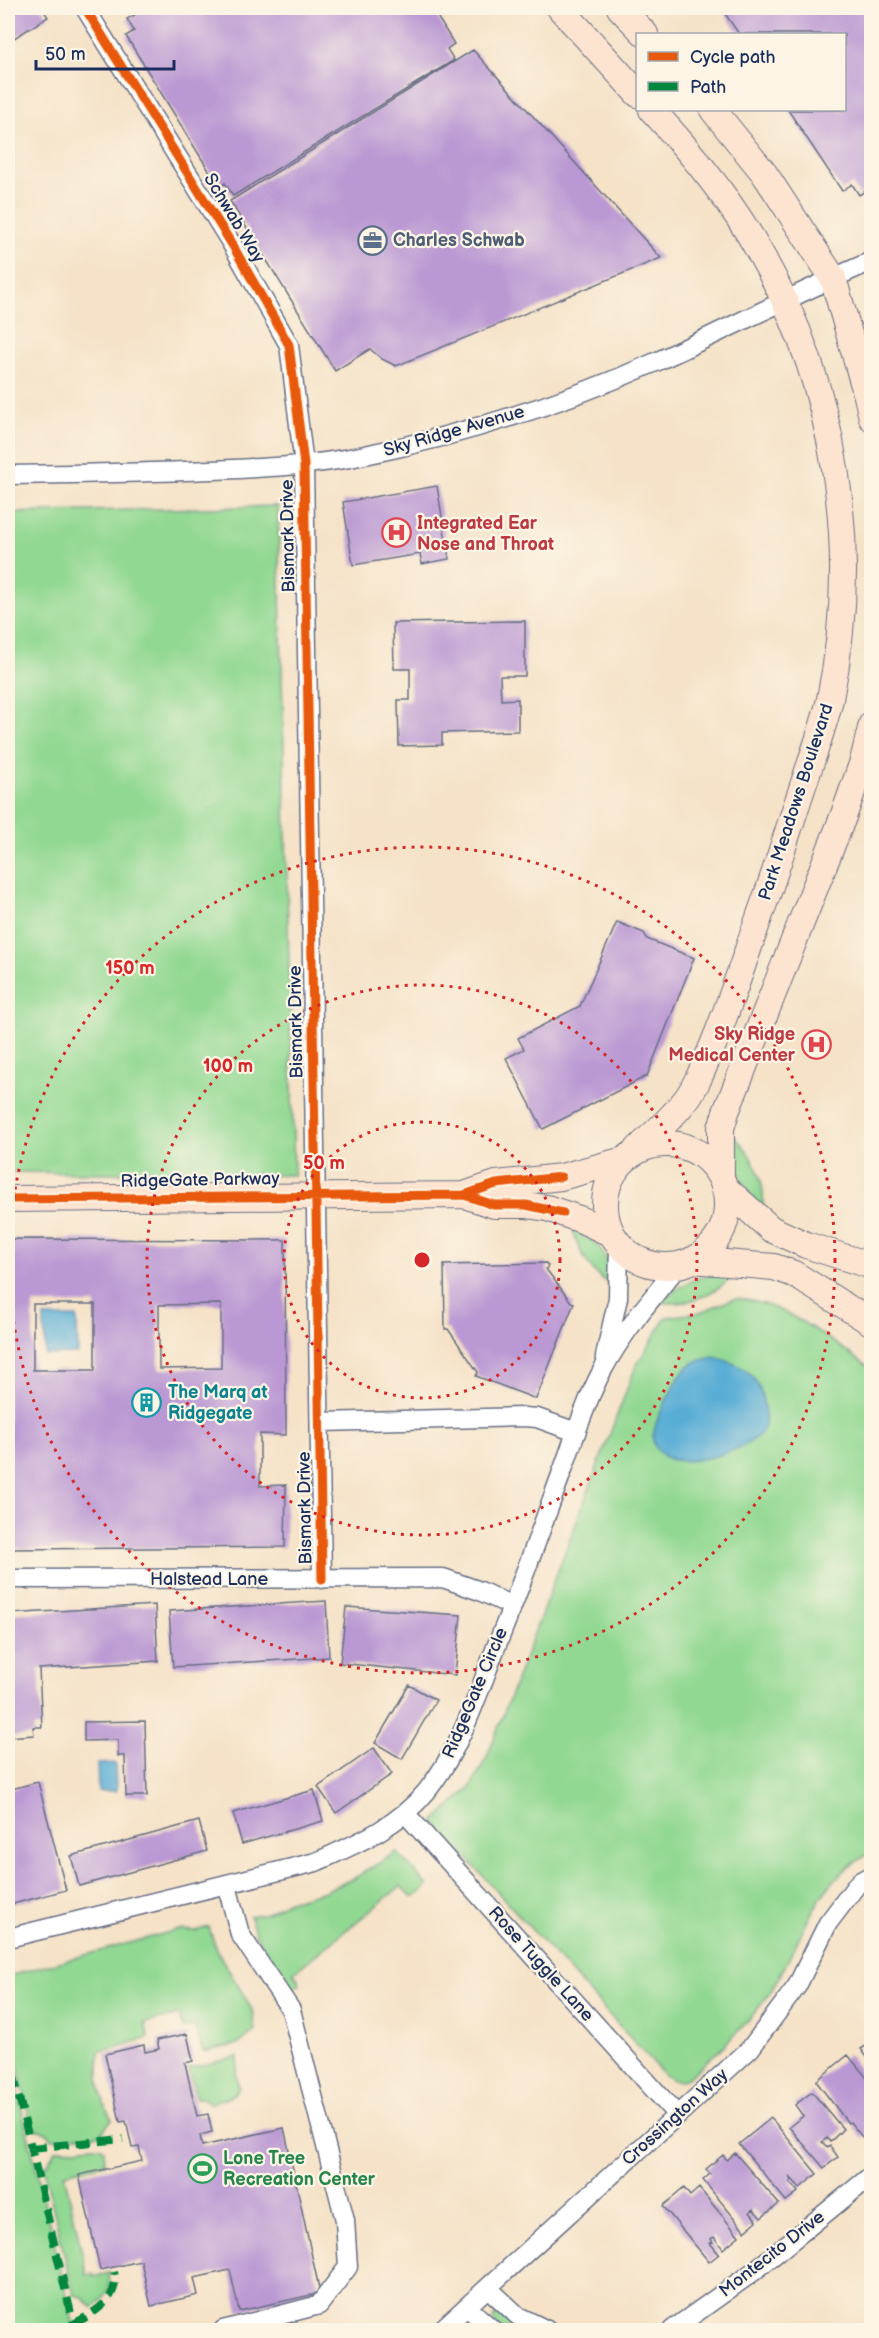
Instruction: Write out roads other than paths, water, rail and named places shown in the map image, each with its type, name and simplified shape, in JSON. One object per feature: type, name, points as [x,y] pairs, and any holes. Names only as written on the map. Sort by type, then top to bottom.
[{"type":"main road","points":[[561,8],[636,92]]},
{"type":"main road","points":[[620,8],[644,33]]},
{"type":"main road","name":"Park Meadows Boulevard","points":[[630,1155],[686,1101],[721,1027],[800,801],[830,700],[842,607],[844,558],[837,474],[823,407],[813,373],[784,299],[744,226],[708,175],[653,111]]},
{"type":"main road","points":[[714,111],[764,173],[833,278],[872,418]]},
{"type":"main road","points":[[685,1263],[714,1243],[722,1231],[726,1217],[721,1128],[846,808],[872,724]]},
{"type":"main road","name":"RidgeGate Parkway","points":[[464,1195],[496,1184],[561,1177],[663,1143],[677,1144],[702,1155],[713,1164],[723,1183],[771,1229],[806,1245],[872,1266]]},
{"type":"main road","points":[[615,1238],[605,1213],[604,1198],[614,1171],[630,1155]]},
{"type":"main road","name":"RidgeGate Parkway","points":[[8,1199],[464,1195],[494,1205],[526,1205],[582,1220],[615,1238],[625,1251],[636,1259],[650,1264],[685,1263],[774,1267],[794,1274],[872,1323]]},
{"type":"street","name":"Schwab Way","points":[[85,8],[233,246],[289,345],[304,465]]},
{"type":"street","name":"Sky Ridge Avenue","points":[[8,476],[304,465],[364,456],[457,433],[560,400],[656,361],[784,299],[872,261]]},
{"type":"street","name":"Bismark Drive","points":[[304,465],[322,1579]]},
{"type":"street","name":"RidgeGate Circle","points":[[601,1373],[618,1298],[615,1238]]},
{"type":"street","name":"RidgeGate Circle","points":[[8,1938],[316,1863],[360,1843],[405,1813],[425,1793],[441,1771],[461,1734],[512,1606],[576,1432],[601,1373],[634,1321],[685,1263]]},
{"type":"street","points":[[320,1422],[524,1417],[537,1418],[576,1432]]},
{"type":"street","name":"Halstead Lane","points":[[8,1579],[442,1578],[480,1591],[512,1606]]},
{"type":"street","name":"Rose Tuggle Lane","points":[[405,1813],[678,2115]]},
{"type":"street","name":"Crossington Way","points":[[441,2331],[750,2049],[797,1986],[828,1923],[859,1881],[872,1875]]},
{"type":"street","points":[[223,2331],[319,2305],[348,2267],[345,2220],[291,2010],[240,1934],[227,1886]]},
{"type":"street","name":"Montecito Drive","points":[[672,2331],[753,2272],[872,2175]]},
{"type":"street","points":[[488,2288],[518,2316],[547,2331]]},
{"type":"street","points":[[467,2307],[493,2331]]},
{"type":"water","points":[[44,1317],[77,1317],[78,1354],[45,1355]]},
{"type":"water","points":[[714,1357],[734,1363],[755,1380],[762,1397],[764,1428],[746,1444],[718,1456],[688,1461],[666,1457],[657,1450],[653,1439],[666,1401],[678,1380],[691,1364]]},
{"type":"water","points":[[115,1763],[116,1791],[98,1791],[97,1764]]},
{"type":"place","name":"Charles Schwab","points":[[372,240]]},
{"type":"place","name":"Integrated Ear Nose and Throat","points":[[396,533]]},
{"type":"place","name":"Sky Ridge Medical Center","points":[[816,1044]]},
{"type":"place","name":"The Marq at Ridgegate","points":[[147,1402]]},
{"type":"place","name":"Lone Tree Recreation Center","points":[[202,2168]]}]
